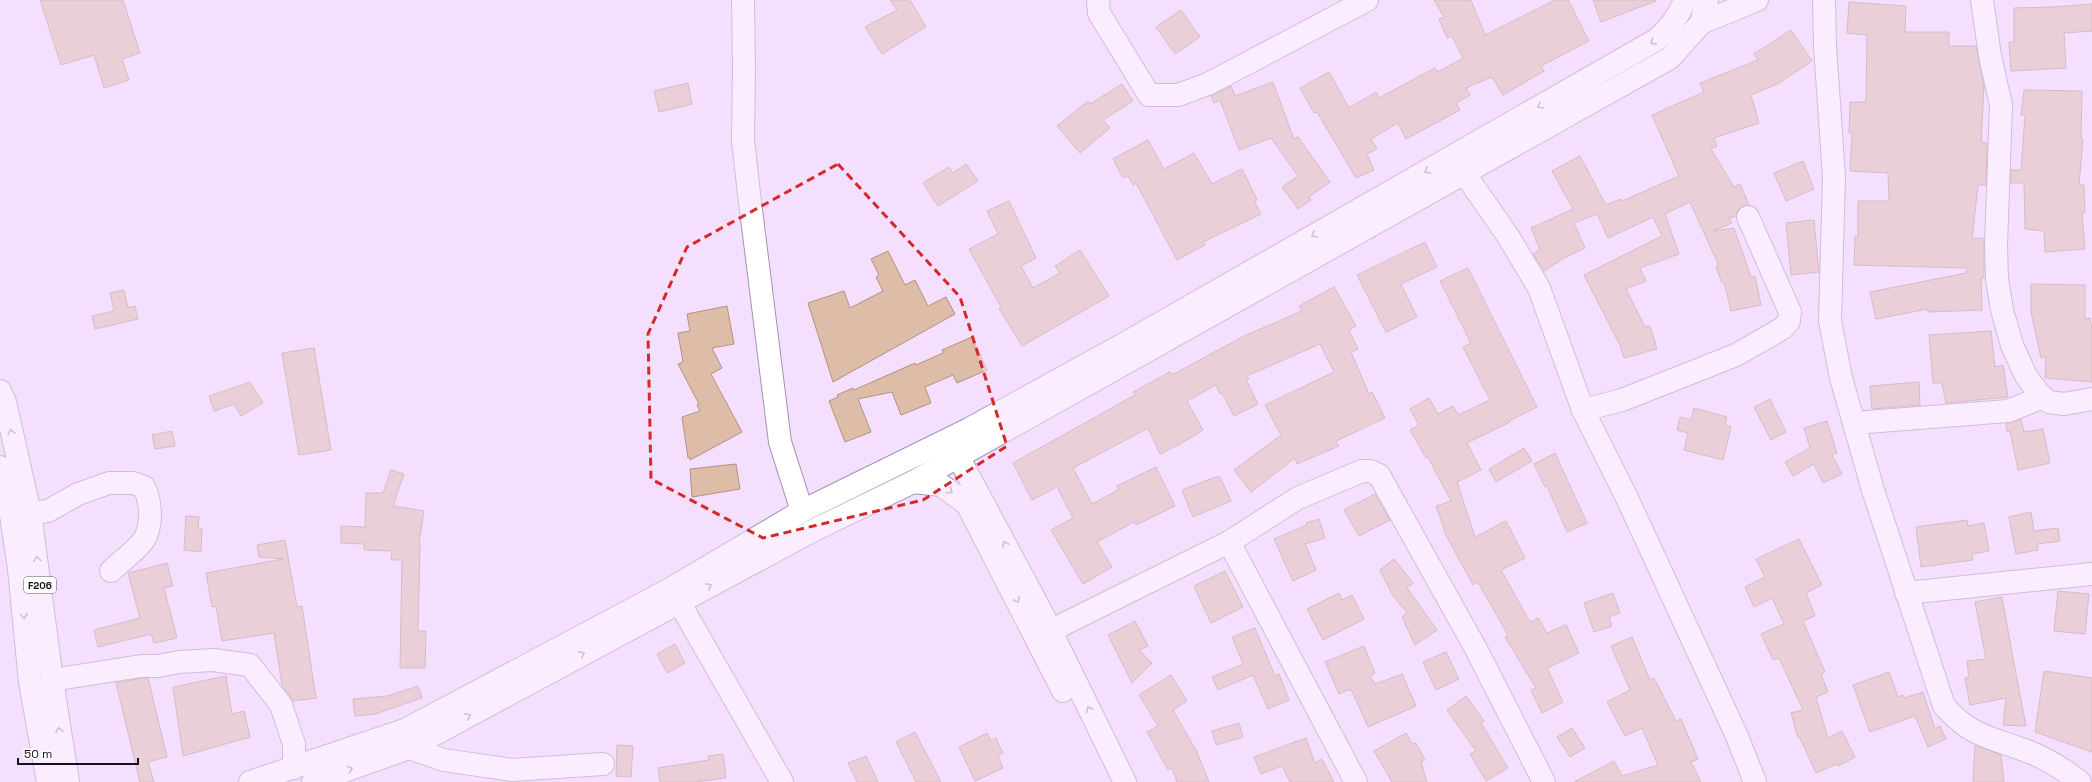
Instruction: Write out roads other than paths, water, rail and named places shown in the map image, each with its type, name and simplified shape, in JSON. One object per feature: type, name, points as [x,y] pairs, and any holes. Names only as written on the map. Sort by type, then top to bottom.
[{"type":"street","points":[[743,0],[743,140],[750,202],[780,442],[802,511]]},
{"type":"street","points":[[1098,0],[1099,13],[1149,95],[1160,96],[1178,95],[1208,84],[1367,0]]},
{"type":"street","points":[[313,782],[409,748],[812,531],[913,482],[954,448],[1124,344],[1656,40],[1669,29],[1679,14],[1685,0]]},
{"type":"street","points":[[1701,23],[1707,0]]},
{"type":"street","points":[[250,782],[405,730],[672,588],[802,511],[954,448],[1464,173],[1670,58],[1701,23],[1757,0]]},
{"type":"street","points":[[1824,0],[1824,46],[1834,177],[1830,321],[1841,378],[1873,490],[1906,593],[1944,706],[1959,723],[1978,735],[2025,750],[2061,767],[2080,782]]},
{"type":"street","points":[[1982,0],[1990,56],[2001,105],[1997,173],[1996,279],[2002,310],[2012,345],[2026,376],[2043,397],[2049,402],[2064,404],[2092,399]]},
{"type":"street","points":[[1464,173],[1508,236],[1539,288],[1583,410],[1599,438],[1736,734],[1755,782]]},
{"type":"street","points":[[1583,410],[1622,400],[1736,354],[1782,328],[1789,321],[1790,312],[1748,217]]},
{"type":"street","name":"F206","points":[[0,391],[5,402],[30,682],[48,782]]},
{"type":"street","points":[[1854,423],[2008,411],[2043,397]]},
{"type":"street","points":[[954,448],[1050,631],[1125,782]]},
{"type":"street","name":"F206","points":[[0,467],[14,514],[52,680],[68,782]]},
{"type":"street","points":[[1050,631],[1229,542],[1298,498],[1362,471],[1370,471],[1379,475],[1476,650],[1544,782]]},
{"type":"street","points":[[913,482],[941,485],[967,504],[1110,782]]},
{"type":"street","points":[[14,514],[48,511],[78,494],[109,483],[133,483],[144,487],[149,497],[149,517],[146,536],[111,571]]},
{"type":"street","points":[[1229,542],[1356,782]]},
{"type":"street","points":[[1906,593],[2092,574]]},
{"type":"street","points":[[679,602],[782,782]]},
{"type":"street","points":[[52,680],[141,666],[158,666],[179,662],[213,660],[250,664],[281,706],[294,744],[294,768]]},
{"type":"street","points":[[409,748],[444,760],[512,770],[603,764]]}]
